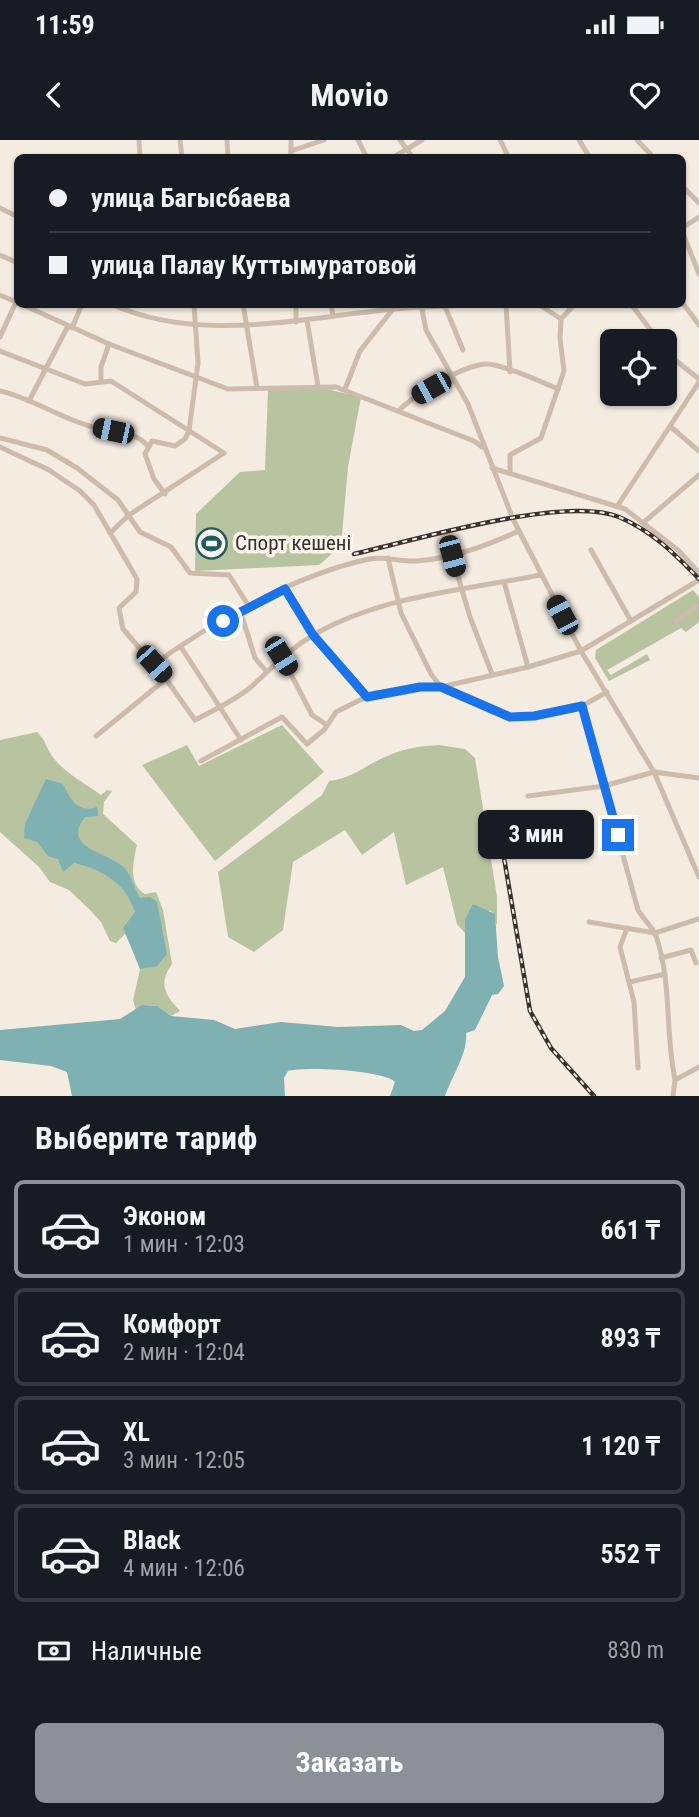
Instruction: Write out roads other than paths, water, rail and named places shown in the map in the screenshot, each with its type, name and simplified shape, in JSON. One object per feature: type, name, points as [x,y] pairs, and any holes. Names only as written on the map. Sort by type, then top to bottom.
[{"type":"street","points":[[291,140],[291,154],[324,140]]},
{"type":"street","points":[[400,140],[410,154]]},
{"type":"street","points":[[400,154],[422,140]]},
{"type":"street","points":[[637,140],[650,154]]},
{"type":"street","points":[[686,190],[699,203]]},
{"type":"street","points":[[686,235],[699,274]]},
{"type":"street","points":[[686,307],[699,325]]},
{"type":"street","points":[[0,337],[15,308]]},
{"type":"street","points":[[35,308],[108,344],[197,380],[228,389],[317,386],[345,389],[474,440],[483,448]]},
{"type":"street","points":[[29,401],[80,308]]},
{"type":"street","points":[[121,308],[155,321],[195,326],[296,322],[402,308]]},
{"type":"street","points":[[165,494],[147,465],[148,446],[152,441],[175,446],[185,439],[189,431],[197,380],[194,308]]},
{"type":"street","points":[[244,308],[257,388]]},
{"type":"street","points":[[296,308],[296,322]]},
{"type":"street","points":[[332,308],[333,316]]},
{"type":"street","points":[[421,308],[426,330],[468,404],[483,448],[540,575],[581,651],[654,772],[699,877]]},
{"type":"street","points":[[446,308],[463,350]]},
{"type":"street","points":[[506,308],[510,372]]},
{"type":"street","points":[[544,308],[561,319]]},
{"type":"street","points":[[510,473],[510,455],[541,438],[564,371],[561,319],[571,308]]},
{"type":"street","points":[[634,308],[650,329]]},
{"type":"street","points":[[345,389],[360,351],[393,309]]},
{"type":"street","points":[[307,320],[317,386]]},
{"type":"street","points":[[101,381],[100,373],[108,344]]},
{"type":"street","points":[[0,351],[85,384],[111,381],[224,453],[130,515],[110,533]]},
{"type":"street","points":[[618,505],[699,381],[677,362]]},
{"type":"street","points":[[398,411],[410,400],[453,376],[484,364],[558,389]]},
{"type":"street","points":[[0,391],[89,426],[126,430],[137,435],[148,446]]},
{"type":"street","points":[[671,427],[699,452]]},
{"type":"street","points":[[0,438],[47,450],[77,468],[118,500],[130,515],[131,523],[140,532],[171,547],[190,573],[229,575],[248,605]]},
{"type":"street","points":[[0,447],[49,470],[80,491],[94,505],[137,579],[136,592],[119,608],[123,629],[166,679],[195,720],[250,687],[281,656],[313,635],[364,612],[400,601],[540,575]]},
{"type":"street","points":[[492,468],[618,505],[644,522],[699,573]]},
{"type":"street","points":[[644,522],[699,475]]},
{"type":"street","points":[[154,664],[248,605],[285,589],[369,559],[388,558],[414,562],[452,556],[519,531]]},
{"type":"street","points":[[591,550],[631,621]]},
{"type":"street","points":[[452,556],[461,590],[492,674]]},
{"type":"street","points":[[388,558],[401,613],[441,687],[510,717],[534,716],[582,706],[607,692]]},
{"type":"street","points":[[201,761],[282,717],[307,744],[336,712],[367,697],[420,687],[441,687],[528,667],[581,651],[699,580]]},
{"type":"street","points":[[505,582],[528,667]]},
{"type":"street","points":[[285,589],[313,635],[367,697]]},
{"type":"street","points":[[676,621],[698,606]]},
{"type":"street","points":[[240,610],[255,658],[266,671]]},
{"type":"street","points":[[181,647],[241,740]]},
{"type":"street","points":[[281,656],[312,715],[327,725]]},
{"type":"street","points":[[96,736],[166,679]]},
{"type":"street","points":[[582,706],[638,910],[655,933],[665,974],[675,1095]]},
{"type":"street","points":[[528,796],[604,786],[654,772],[699,778]]},
{"type":"street","points":[[589,922],[655,933],[699,919]]},
{"type":"street","points":[[628,928],[620,947],[635,1008],[633,1028],[638,1068]]},
{"type":"street","points":[[661,958],[691,950],[696,963]]},
{"type":"street","points":[[629,982],[665,974]]},
{"type":"street","points":[[675,1080],[699,1067]]},
{"type":"water","points":[[46,779],[63,784],[72,800],[80,807],[97,807],[98,816],[85,817],[79,827],[78,835],[82,842],[125,868],[140,898],[150,897],[157,902],[167,954],[157,966],[140,969],[123,928],[135,912],[126,893],[112,879],[94,869],[74,863],[63,872],[58,859],[48,856],[37,842],[24,838],[25,824]]},
{"type":"water","points":[[473,904],[495,914],[498,957],[504,986],[498,994],[492,995],[475,1030],[466,1033],[462,1056],[445,1096],[390,1096],[395,1082],[388,1078],[361,1072],[310,1069],[288,1071],[284,1078],[285,1096],[72,1096],[67,1072],[51,1066],[0,1060],[0,1030],[120,1019],[142,1005],[157,1006],[171,1016],[214,1020],[235,1029],[281,1022],[338,1027],[401,1025],[414,1031],[422,1030],[445,1011],[465,977],[465,919]]},
{"type":"railway","points":[[354,554],[527,515],[594,512],[619,517],[642,529],[672,552],[699,579]]},
{"type":"railway","points":[[501,840],[530,1011],[551,1048],[594,1096]]},
{"type":"place","name":"Спорт кешені","points":[[212,543]]}]
